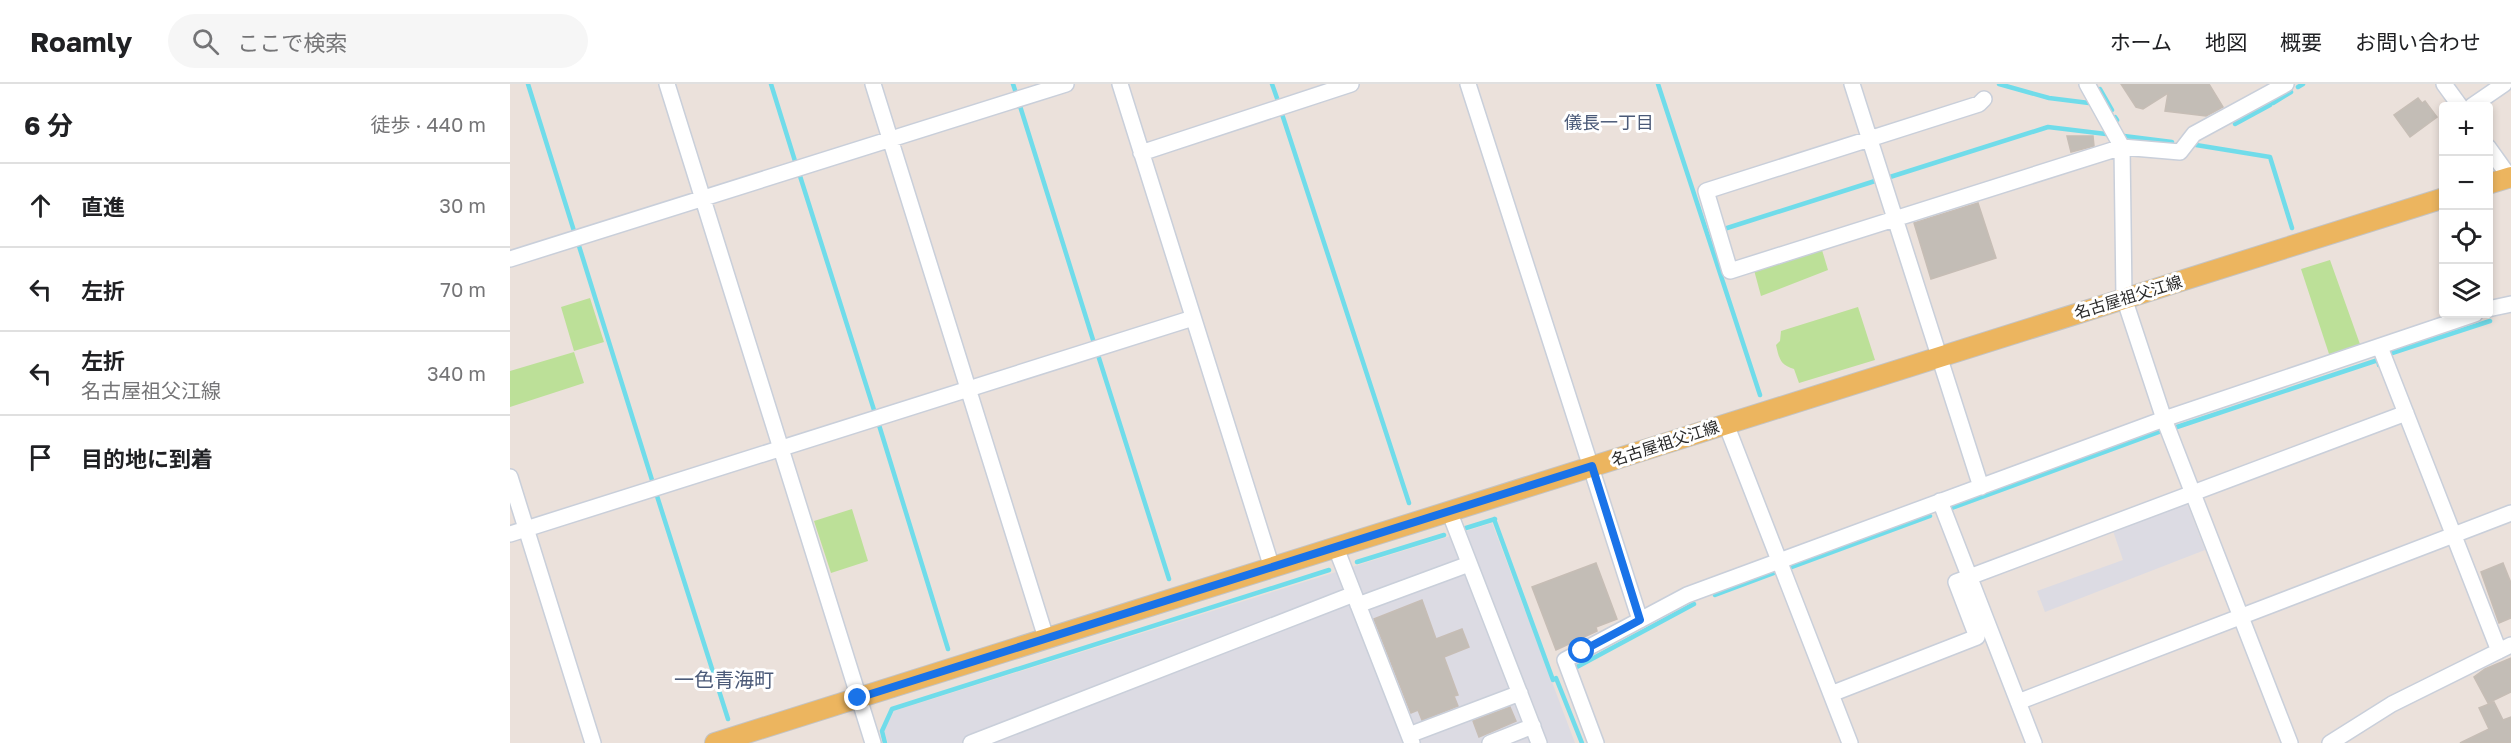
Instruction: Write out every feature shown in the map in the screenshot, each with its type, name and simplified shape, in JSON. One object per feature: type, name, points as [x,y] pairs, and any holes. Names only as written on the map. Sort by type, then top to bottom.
[{"type":"main road","points":[[2493,183],[2511,178]]},
{"type":"main road","name":"名古屋祖父江線","points":[[715,743],[749,738],[858,698],[2439,200]]},
{"type":"street","points":[[667,84],[873,743]]},
{"type":"street","points":[[873,84],[1047,638]]},
{"type":"street","points":[[510,259],[1066,84]]},
{"type":"street","points":[[1120,84],[1272,568]]},
{"type":"street","points":[[1142,153],[1351,84]]},
{"type":"street","points":[[1468,84],[1640,620]]},
{"type":"street","points":[[1852,84],[1981,486]]},
{"type":"street","points":[[2087,84],[2122,147],[2124,298],[2164,419],[2290,743]]},
{"type":"street","points":[[1984,99],[1979,104],[1706,191],[1730,271],[2122,147],[2180,152],[2194,134],[2261,90],[2286,84]]},
{"type":"street","points":[[2444,84],[2457,102]]},
{"type":"street","points":[[2478,102],[2504,84]]},
{"type":"street","points":[[2493,154],[2511,178]]},
{"type":"street","points":[[2493,308],[2511,304]]},
{"type":"street","points":[[510,534],[1193,318]]},
{"type":"street","points":[[1596,743],[1565,660],[1687,595],[2164,419],[2463,318]]},
{"type":"street","points":[[2330,743],[2392,704],[2505,648],[2454,535],[2380,347]]},
{"type":"street","points":[[1831,693],[1977,637],[1956,582],[2406,413]]},
{"type":"street","points":[[1726,424],[1850,743]]},
{"type":"street","points":[[510,477],[593,743]]},
{"type":"street","points":[[1940,501],[2034,743]]},
{"type":"street","points":[[1449,512],[1539,743]]},
{"type":"street","points":[[2018,702],[2511,513]]},
{"type":"street","points":[[1336,548],[1410,739],[1520,693]]},
{"type":"street","points":[[971,743],[1356,600],[1469,564]]},
{"type":"street","points":[[1490,743],[1533,726]]},
{"type":"shaded area","points":[[2182,502],[2188,506],[2205,550],[2045,612],[2037,591],[2123,560],[2112,528]]},
{"type":"shaded area","points":[[1492,523],[1575,743],[888,743],[884,731],[894,711]]},
{"type":"green space","points":[[1822,250],[1828,270],[1761,296],[1754,270]]},
{"type":"green space","points":[[2330,260],[2361,347],[2330,357],[2301,269]]},
{"type":"green space","points":[[590,298],[604,342],[574,351],[561,307]]},
{"type":"green space","points":[[1858,307],[1875,360],[1799,383],[1794,369],[1783,363],[1779,357],[1776,345],[1780,341],[1781,331]]},
{"type":"green space","points":[[574,352],[584,383],[510,407],[510,371]]},
{"type":"green space","points":[[852,509],[868,561],[831,573],[814,521]]},
{"type":"building","points":[[2121,84],[2209,84],[2223,107],[2206,116],[2165,111],[2168,93],[2143,109],[2136,107]]},
{"type":"building","points":[[2418,98],[2422,103],[2425,101],[2437,117],[2410,137],[2394,115]]},
{"type":"building","points":[[2067,136],[2093,136],[2094,146],[2071,152]]},
{"type":"building","points":[[1978,203],[1996,258],[1931,279],[1914,223]]},
{"type":"building","points":[[1596,563],[1617,619],[1596,627],[1597,631],[1556,650],[1532,587]]},
{"type":"building","points":[[2503,563],[2511,583],[2511,618],[2499,623],[2481,572]]},
{"type":"building","points":[[1422,600],[1436,639],[1462,629],[1469,647],[1444,657],[1458,695],[1454,696],[1458,706],[1422,720],[1418,710],[1411,713],[1374,619]]},
{"type":"building","points":[[2511,658],[2511,692],[2488,703],[2474,677],[2485,669]]},
{"type":"building","points":[[2494,702],[2503,720],[2511,717],[2511,743],[2460,743],[2489,729],[2479,708]]},
{"type":"building","points":[[1510,707],[1516,721],[1479,737],[1473,721]]},
{"type":"waterway","points":[[528,84],[574,231]]},
{"type":"waterway","points":[[771,84],[795,161]]},
{"type":"waterway","points":[[1013,84],[1016,93]]},
{"type":"waterway","points":[[1272,84],[1278,101]]},
{"type":"waterway","points":[[1658,84],[1760,395]]},
{"type":"waterway","points":[[1999,84],[2049,98],[2089,103]]},
{"type":"waterway","points":[[2298,87],[2303,84]]},
{"type":"waterway","points":[[2100,89],[2112,110]]},
{"type":"waterway","points":[[2273,103],[2291,92]]},
{"type":"waterway","points":[[2235,124],[2270,105]]},
{"type":"waterway","points":[[1020,106],[1094,343]]},
{"type":"waterway","points":[[1282,114],[1409,503]]},
{"type":"waterway","points":[[1890,177],[2048,127],[2106,134]]},
{"type":"waterway","points":[[2124,136],[2172,142]]},
{"type":"waterway","points":[[2196,145],[2270,157],[2292,228]]},
{"type":"waterway","points":[[800,176],[874,410]]},
{"type":"waterway","points":[[1724,229],[1875,181]]},
{"type":"waterway","points":[[579,246],[652,480]]},
{"type":"waterway","points":[[2389,354],[2490,321]]},
{"type":"waterway","points":[[1098,355],[1169,579]]},
{"type":"waterway","points":[[2177,427],[2378,360],[2379,365]]},
{"type":"waterway","points":[[879,425],[948,649]]},
{"type":"waterway","points":[[1949,509],[2159,432]]},
{"type":"waterway","points":[[657,496],[728,719]]},
{"type":"waterway","points":[[1792,567],[1930,516]]},
{"type":"waterway","points":[[1494,519],[1553,680],[1556,678],[1582,743]]},
{"type":"waterway","points":[[1466,528],[1495,519]]},
{"type":"waterway","points":[[1357,562],[1444,535]]},
{"type":"waterway","points":[[885,743],[882,731],[892,709],[1329,570]]},
{"type":"waterway","points":[[1715,595],[1774,573]]},
{"type":"waterway","points":[[1575,668],[1694,604]]},
{"type":"district","name":"儀長一丁目","points":[[1609,122]]},
{"type":"district","name":"一色青海町","points":[[724,679]]},
{"type":"route","points":[[858,698],[1592,466],[1640,620],[1582,651]]}]
